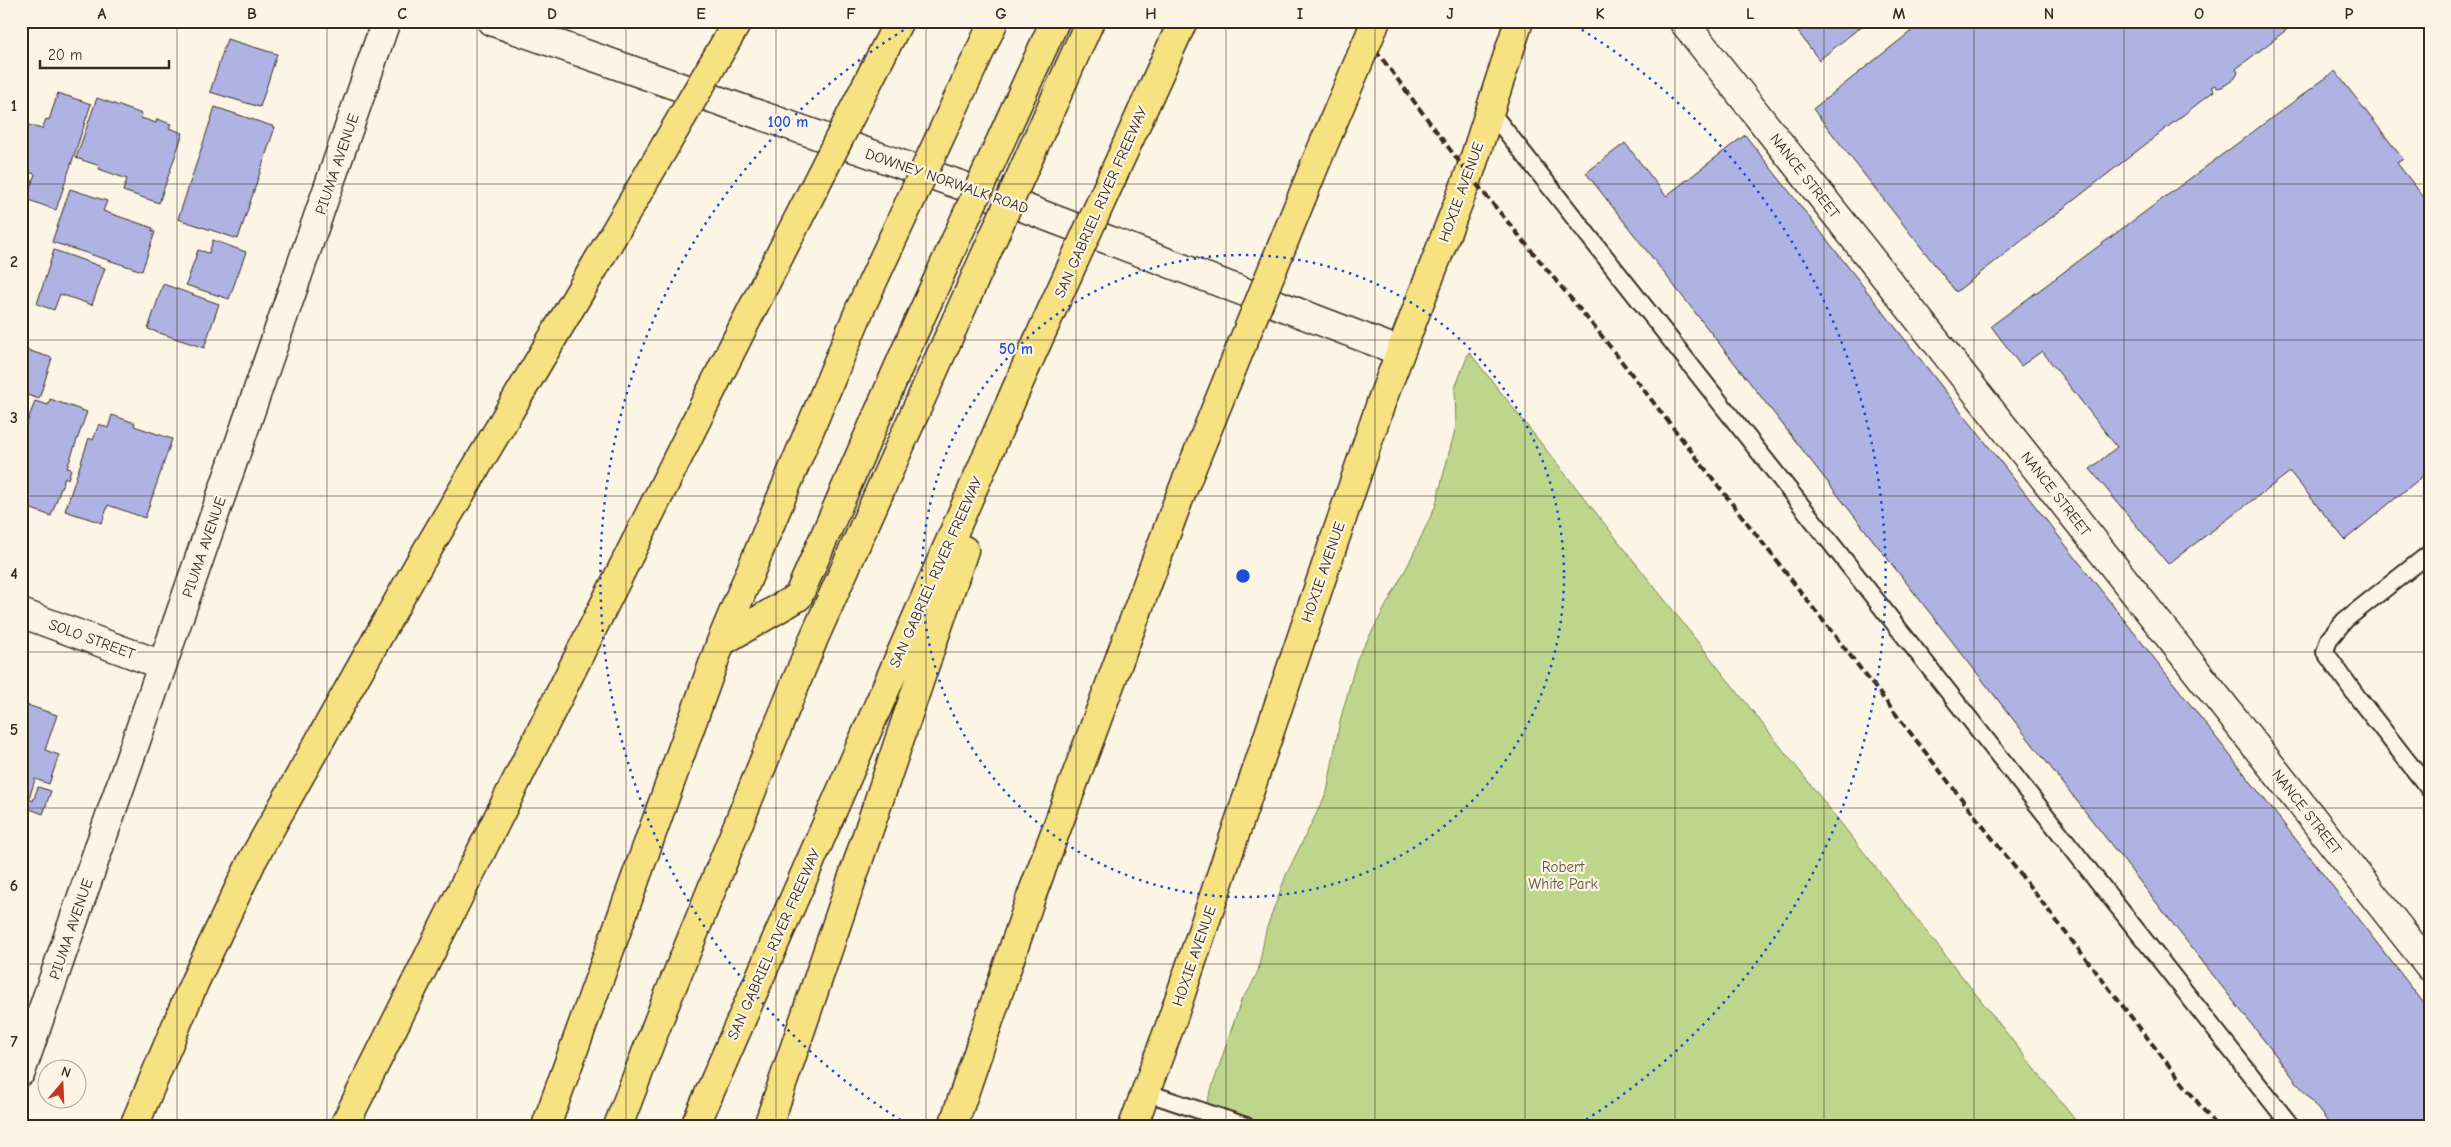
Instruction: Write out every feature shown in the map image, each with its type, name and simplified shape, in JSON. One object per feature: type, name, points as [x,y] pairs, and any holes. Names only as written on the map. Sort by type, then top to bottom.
[{"type":"main road","points":[[134,1126],[194,981],[252,861],[418,564],[738,21]]},
{"type":"main road","points":[[344,1126],[737,339],[899,21]]},
{"type":"main road","points":[[546,1126],[721,642],[860,309],[994,21]]},
{"type":"main road","points":[[721,642],[798,597],[913,334],[1055,21]]},
{"type":"main road","points":[[618,1126],[666,1000],[814,638],[1090,21]]},
{"type":"main road","name":"SAN GABRIEL RIVER FREEWAY","points":[[695,1126],[1025,369],[1183,21]]},
{"type":"main road","points":[[952,1126],[1030,900],[1177,504],[1376,21]]},
{"type":"main road","name":"HOXIE AVENUE","points":[[1133,1126],[1171,1024],[1399,351],[1469,175],[1519,21]]},
{"type":"main road","points":[[768,1126],[1025,369]]},
{"type":"street","name":"PIUMA AVENUE","points":[[21,1072],[386,21]]},
{"type":"street","name":"DOWNEY NORWALK ROAD","points":[[491,21],[1009,202],[1399,351]]},
{"type":"street","name":"NANCE STREET","points":[[1683,21],[2430,968]]},
{"type":"street","name":"SOLO STREET","points":[[21,613],[162,665]]},
{"type":"lane","points":[[1490,111],[2291,1126]]},
{"type":"lane","points":[[2430,552],[2345,620],[2329,638],[2325,652],[2358,698],[2430,790]]},
{"type":"lane","points":[[1145,1092],[1246,1126]]},
{"type":"green space","name":"Robert White Park","points":[[1469,352],[2080,1126],[1199,1126],[1242,998],[1249,990],[1258,971],[1266,930],[1286,875],[1327,792],[1340,721],[1357,659],[1408,565],[1435,507],[1456,426],[1455,388]]},
{"type":"building","points":[[1790,21],[1868,21],[1819,60]]},
{"type":"building","points":[[1924,21],[2292,21],[2294,24],[2236,69],[2238,72],[2233,80],[2222,87],[2217,88],[2215,85],[2211,87],[2214,91],[1956,292],[1813,109]]},
{"type":"building","points":[[227,39],[277,54],[260,107],[210,92]]},
{"type":"building","points":[[2335,71],[2403,159],[2397,163],[2430,205],[2430,470],[2345,540],[2290,472],[2168,564],[2090,469],[2117,447],[2042,351],[2021,366],[1991,326]]},
{"type":"building","points":[[58,93],[91,104],[56,210],[26,199],[35,174],[21,170],[21,123],[42,129],[46,119],[49,120]]},
{"type":"building","points":[[97,98],[142,114],[141,118],[156,123],[157,119],[171,124],[169,128],[183,133],[159,203],[123,191],[127,179],[99,169],[100,166],[76,158]]},
{"type":"building","points":[[215,107],[275,127],[238,239],[178,219]]},
{"type":"building","points":[[1745,135],[2430,1011],[2430,1126],[2331,1126],[1586,173],[1625,143],[1666,196]]},
{"type":"building","points":[[70,189],[107,201],[103,211],[153,228],[152,231],[155,232],[142,271],[52,242]]},
{"type":"building","points":[[213,240],[246,252],[229,299],[186,285],[198,250],[209,253]]},
{"type":"building","points":[[54,250],[105,268],[92,305],[60,294],[54,310],[37,304]]},
{"type":"building","points":[[163,284],[219,304],[204,348],[148,329]]},
{"type":"building","points":[[21,348],[52,358],[39,399],[21,393]]},
{"type":"building","points":[[50,399],[87,412],[67,468],[71,469],[68,479],[65,477],[51,516],[21,505],[21,430],[24,431],[35,401],[48,405]]},
{"type":"building","points":[[112,415],[135,423],[134,426],[172,439],[145,518],[108,505],[102,523],[65,511],[89,438],[93,440],[99,424],[108,428]]},
{"type":"building","points":[[21,703],[57,715],[45,750],[59,755],[49,784],[35,779],[29,799],[33,801],[38,787],[51,791],[43,814],[30,809],[21,834]]},
{"type":"railway","points":[[1354,21],[1469,175],[1601,335],[2216,1126]]}]
